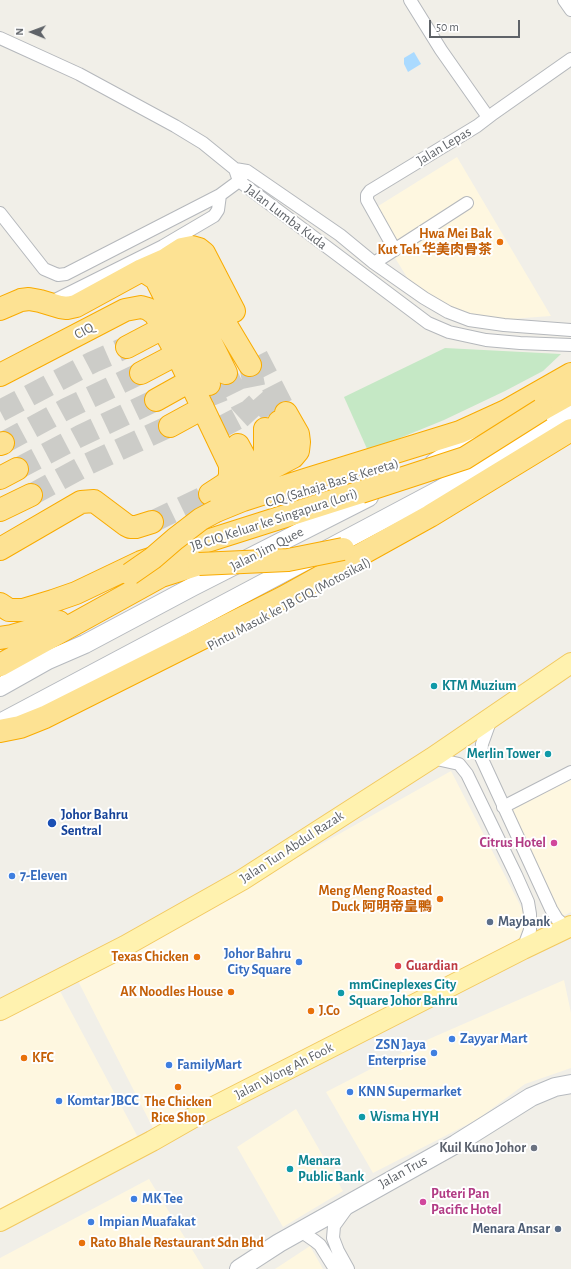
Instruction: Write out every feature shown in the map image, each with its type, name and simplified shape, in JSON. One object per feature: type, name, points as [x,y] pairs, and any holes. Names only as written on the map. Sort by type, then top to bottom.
[{"type":"highway","points":[[155,264],[177,258],[190,262],[254,360]]},
{"type":"highway","name":"CIQ","points":[[0,309],[21,300],[29,299],[60,307],[67,308],[76,306],[155,264],[156,279],[208,379],[203,408],[230,465],[229,479],[223,488]]},
{"type":"highway","name":"CIQ","points":[[0,375],[125,310],[141,307],[148,309],[155,314],[177,354],[208,379]]},
{"type":"highway","points":[[128,347],[163,328]]},
{"type":"highway","points":[[141,373],[177,354]]},
{"type":"highway","points":[[0,614],[15,617],[37,614],[81,599],[130,574],[153,558],[201,519],[216,511],[243,500],[460,432],[506,411],[571,374]]},
{"type":"highway","points":[[156,400],[208,379]]},
{"type":"highway","points":[[537,415],[571,393]]},
{"type":"highway","points":[[170,426],[203,408]]},
{"type":"highway","name":"JB CIQ Keluar ke Singapura (Lori)","points":[[0,604],[9,610],[23,610],[76,593],[141,562],[267,523],[465,458],[537,415]]},
{"type":"highway","name":"CIQ (Sahaja Bas & Kereta)","points":[[0,638],[12,636],[73,618],[145,577],[196,539],[226,520],[298,492],[462,443],[537,415]]},
{"type":"highway","points":[[223,488],[268,469],[281,459],[282,450],[277,422]]},
{"type":"highway","points":[[0,731],[20,728],[45,717],[284,597],[430,516],[571,430]]},
{"type":"highway","points":[[223,488],[245,475],[245,458],[238,445]]},
{"type":"highway","name":"Pintu Masuk ke JB CIQ (Motosikal)","points":[[0,745],[20,743],[45,733],[421,536],[571,448]]},
{"type":"highway","points":[[0,510],[31,495]]},
{"type":"highway","points":[[0,549],[81,502],[94,502],[126,525],[136,527],[152,522]]},
{"type":"highway","points":[[2,663],[161,576],[199,564],[288,560],[343,549],[430,516]]},
{"type":"main road","name":"Jalan Jim Quee","points":[[0,723],[432,493],[537,415],[571,378]]},
{"type":"main road","name":"Jalan Jim Quee","points":[[0,687],[48,660],[85,644],[192,587],[427,467],[537,415],[571,413]]},
{"type":"main road","name":"Jalan Tun Abdul Razak","points":[[0,1010],[125,946],[242,880],[432,758],[571,663]]},
{"type":"main road","name":"Jalan Wong Ah Fook","points":[[0,1221],[152,1142],[194,1117],[569,927]]},
{"type":"main road","name":"Jalan Trus","points":[[239,1269],[279,1242],[456,1144],[531,1097],[556,1087],[571,1084]]},
{"type":"street","points":[[410,0],[441,50],[488,118]]},
{"type":"street","points":[[564,0],[571,10]]},
{"type":"street","points":[[0,38],[78,74],[175,126],[203,143],[240,174],[220,195],[66,274],[51,274],[44,269],[0,213]]},
{"type":"street","name":"Jalan Lepas","points":[[395,250],[367,200],[367,195],[370,191],[469,131],[571,59]]},
{"type":"street","name":"Jalan Lumba Kuda","points":[[240,174],[340,235],[374,263],[424,298],[448,312],[470,320],[504,325],[565,330],[571,325]]},
{"type":"street","name":"Jalan Lumba Kuda","points":[[240,174],[428,323],[449,332],[486,340],[571,345]]},
{"type":"street","points":[[49,304],[163,246],[214,216],[218,210],[220,195]]},
{"type":"street","points":[[374,263],[467,203]]},
{"type":"street","points":[[491,718],[482,744],[481,757],[551,909],[557,919],[569,927]]},
{"type":"street","points":[[432,758],[459,764],[467,774],[508,862],[516,875],[528,902],[530,914],[530,930],[523,949]]},
{"type":"street","points":[[503,807],[571,772]]},
{"type":"street","points":[[348,1269],[333,1238],[334,1226],[354,1200]]},
{"type":"street","points":[[296,1233],[305,1234],[316,1240],[335,1269]]},
{"type":"shaded area","points":[[457,157],[551,316],[497,320],[462,314],[415,290],[367,213]]},
{"type":"shaded area","name":"Johor Bahru City Square","points":[[451,771],[535,934],[156,1134],[78,981]]},
{"type":"shaded area","points":[[571,780],[571,912],[555,920],[508,811]]},
{"type":"shaded area","points":[[564,980],[571,1013],[571,1068],[525,1084],[478,1119],[373,1173],[326,1092],[429,1039]]},
{"type":"shaded area","name":"Komtar JBCC","points":[[60,991],[141,1143],[0,1214],[0,1022]]},
{"type":"shaded area","name":"Menara Public Bank","points":[[296,1109],[343,1191],[283,1227],[237,1147]]},
{"type":"shaded area","points":[[149,1179],[204,1269],[0,1269],[0,1258]]},
{"type":"shaded area","points":[[310,1246],[323,1269],[275,1269]]},
{"type":"green space","points":[[445,348],[561,354],[543,371],[505,391],[444,420],[368,451],[344,397]]},
{"type":"water","points":[[414,52],[421,64],[408,72],[404,64],[404,58]]},
{"type":"tunnel","points":[[0,411],[93,362],[127,347]]},
{"type":"tunnel","points":[[257,356],[286,413]]},
{"type":"tunnel","points":[[250,365],[256,396],[279,422]]},
{"type":"tunnel","points":[[3,443],[66,409],[141,373]]},
{"type":"tunnel","points":[[226,373],[241,403],[265,429]]},
{"type":"tunnel","points":[[209,384],[220,411],[238,445]]},
{"type":"tunnel","points":[[17,469],[80,436],[156,400]]},
{"type":"tunnel","points":[[31,495],[88,464],[170,426]]},
{"type":"tunnel","points":[[152,522],[210,494]]},
{"type":"place","name":"Hwa Mei Bak Kut Teh 华美肉骨茶","points":[[500,242]]},
{"type":"place","name":"KTM Muzium","points":[[434,686]]},
{"type":"place","name":"Merlin Tower","points":[[548,754]]},
{"type":"place","name":"Johor Bahru Sentral","points":[[52,823]]},
{"type":"place","name":"Citrus Hotel","points":[[554,843]]},
{"type":"place","name":"7-Eleven","points":[[12,876]]},
{"type":"place","name":"Meng Meng Roasted Duck 阿明帝皇鴨","points":[[440,899]]},
{"type":"place","name":"Maybank","points":[[490,922]]},
{"type":"place","name":"Texas Chicken","points":[[197,957]]},
{"type":"place","name":"Johor Bahru City Square","points":[[299,962]]},
{"type":"place","name":"Guardian","points":[[398,966]]},
{"type":"place","name":"AK Noodles House","points":[[231,992]]},
{"type":"place","name":"mmCineplexes City Square Johor Bahru","points":[[341,993]]},
{"type":"place","name":"J.Co","points":[[311,1011]]},
{"type":"place","name":"Zayyar Mart","points":[[452,1039]]},
{"type":"place","name":"ZSN Jaya Enterprise","points":[[434,1053]]},
{"type":"place","name":"KFC","points":[[24,1058]]},
{"type":"place","name":"FamilyMart","points":[[169,1065]]},
{"type":"place","name":"The Chicken Rice Shop","points":[[178,1087]]},
{"type":"place","name":"KNN Supermarket","points":[[350,1092]]},
{"type":"place","name":"Komtar JBCC","points":[[59,1101]]},
{"type":"place","name":"Wisma HYH","points":[[362,1117]]},
{"type":"place","name":"Kuil Kuno Johor","points":[[534,1148]]},
{"type":"place","name":"Menara Public Bank","points":[[290,1169]]},
{"type":"place","name":"MK Tee","points":[[134,1199]]},
{"type":"place","name":"Puteri Pan Pacific Hotel","points":[[423,1202]]},
{"type":"place","name":"Impian Muafakat","points":[[91,1222]]},
{"type":"place","name":"Menara Ansar","points":[[558,1229]]},
{"type":"place","name":"Rato Bhale Restaurant Sdn Bhd","points":[[82,1243]]}]
